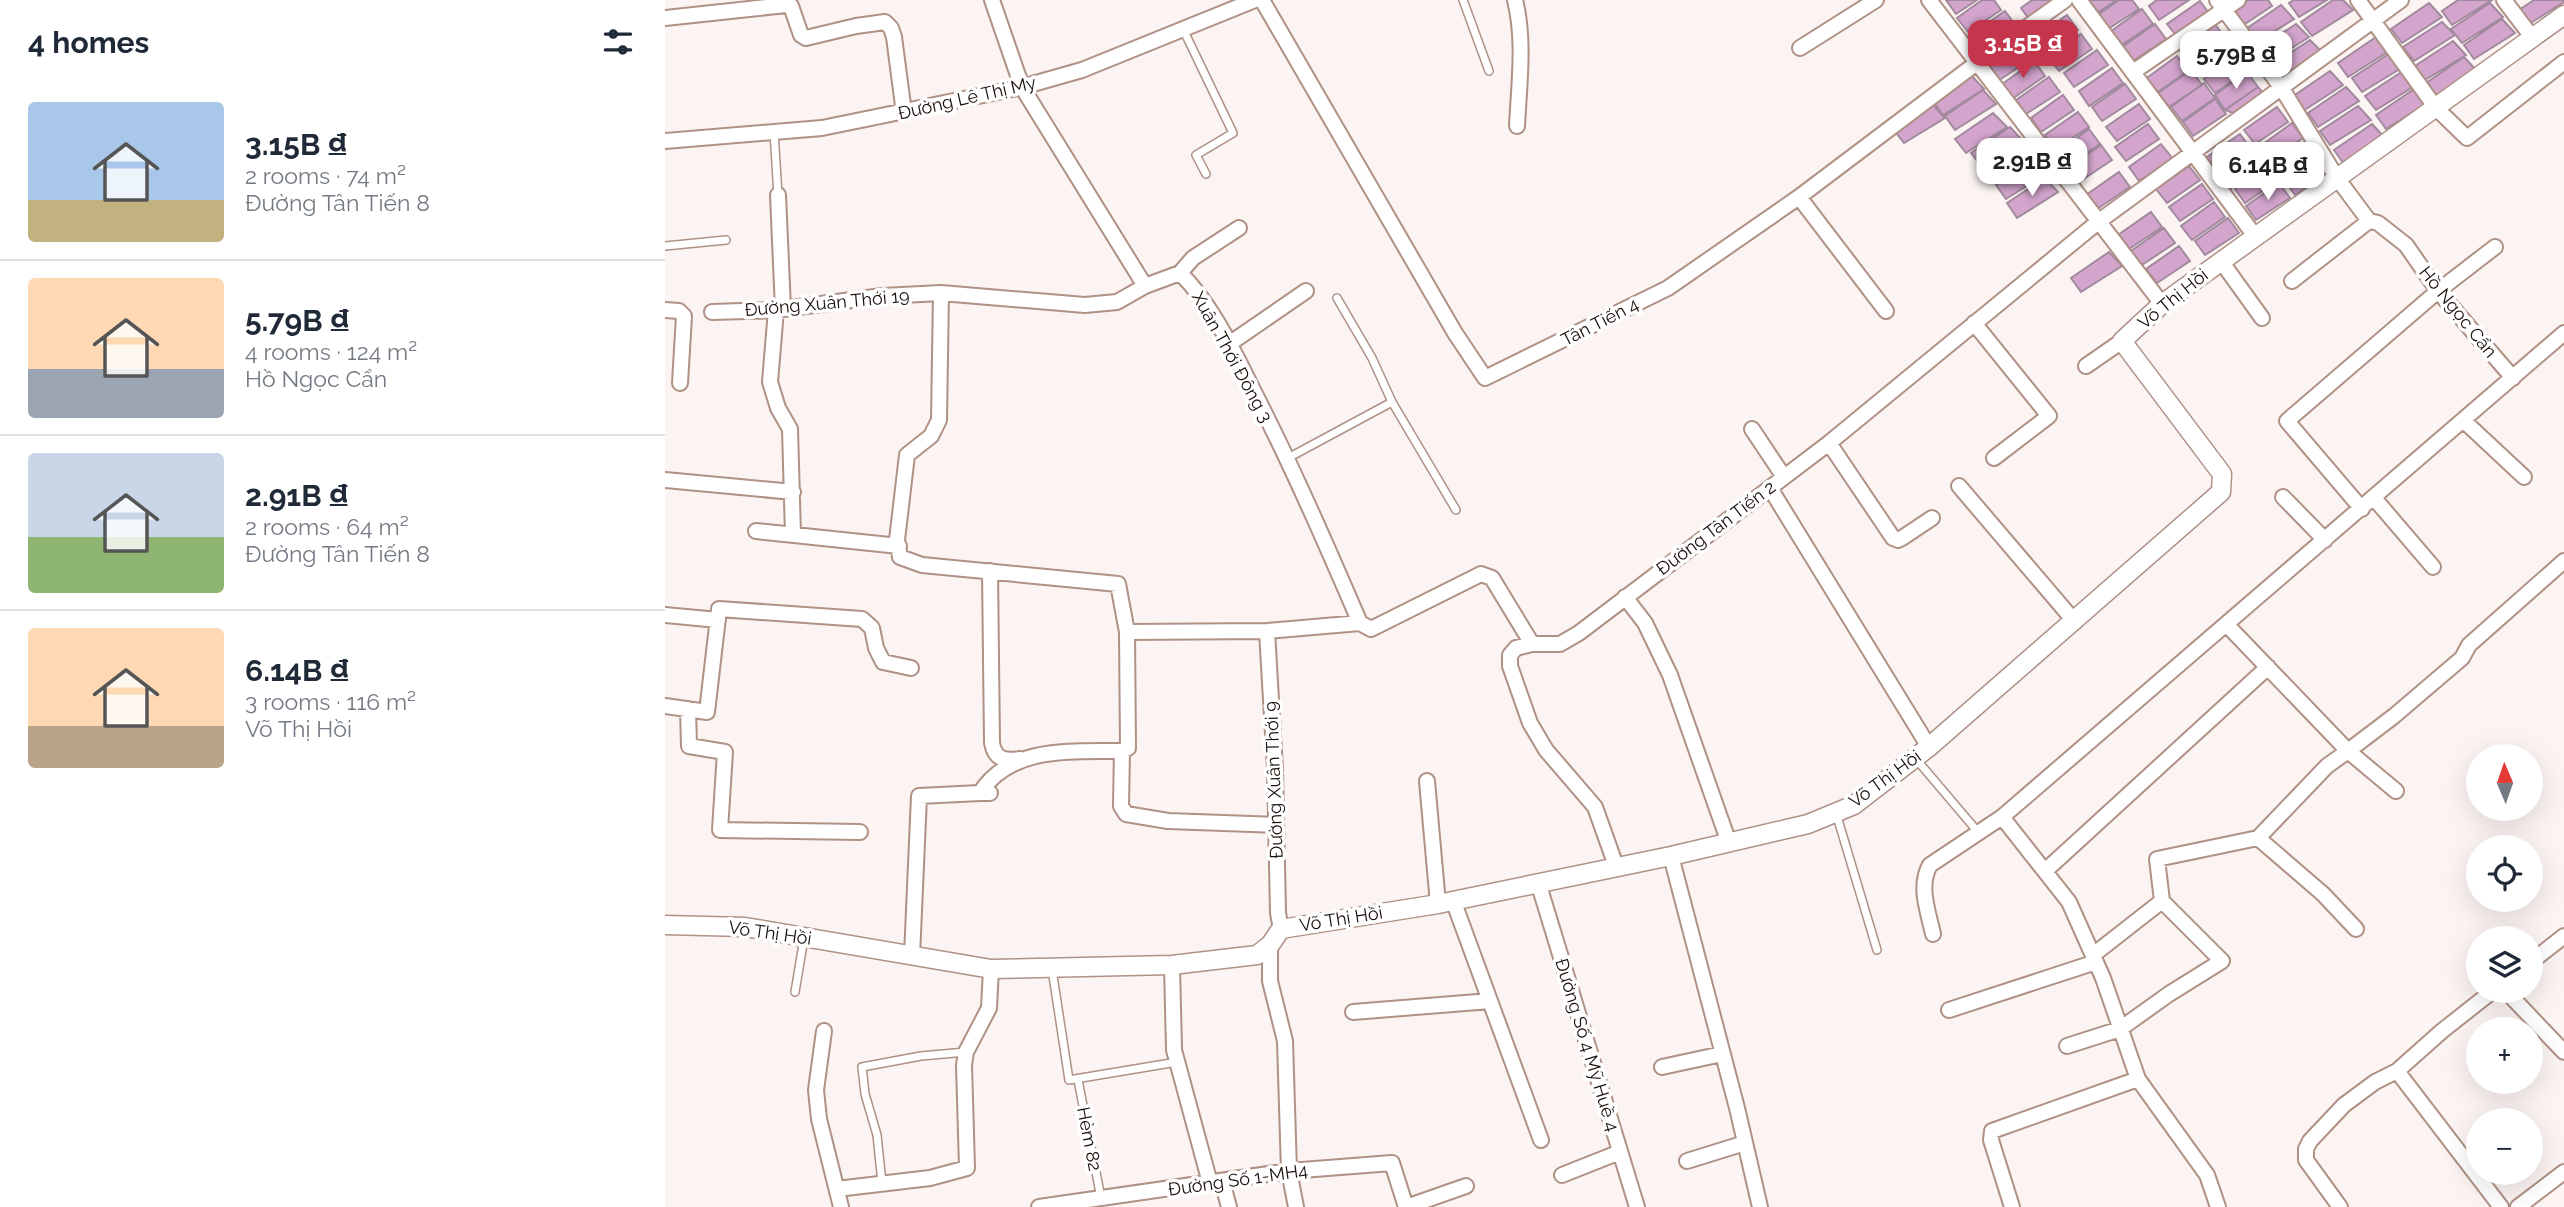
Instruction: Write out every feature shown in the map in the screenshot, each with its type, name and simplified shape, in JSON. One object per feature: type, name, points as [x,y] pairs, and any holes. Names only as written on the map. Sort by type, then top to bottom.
[{"type":"street","points":[[992,0],[1022,87],[1145,286]]},
{"type":"street","name":"Đường Lê Thị My","points":[[665,141],[822,128],[1022,87],[1082,70],[1255,0]]},
{"type":"street","name":"Tân Tiến 4","points":[[1262,0],[1455,332],[1485,378],[1668,288],[1799,197],[2065,0]]},
{"type":"street","points":[[1515,0],[1520,19],[1517,125]]},
{"type":"street","points":[[1800,48],[1876,0]]},
{"type":"street","points":[[1930,0],[2162,304]]},
{"type":"street","points":[[2079,0],[2255,236]]},
{"type":"street","points":[[2133,72],[2220,5],[2238,0]]},
{"type":"street","points":[[2358,0],[2436,108],[2467,138],[2564,62]]},
{"type":"street","name":"Đường Tân Tiến 2","points":[[1532,644],[1560,644],[1580,633],[1829,443],[2098,222],[2401,0]]},
{"type":"street","points":[[2504,0],[2532,37]]},
{"type":"street","points":[[665,18],[786,5],[794,10],[803,37],[885,22],[894,37],[904,113]]},
{"type":"street","points":[[2220,5],[2281,86],[2337,178],[2369,221],[2293,281]]},
{"type":"street","name":"Võ Thị Hồi","points":[[665,925],[745,927],[991,969],[1172,965],[1257,955],[1270,945],[1281,929],[1445,902],[1671,856],[1808,824],[1854,805],[1922,752],[2075,622],[2221,492],[2222,474],[2122,341],[2162,304],[2564,15]]},
{"type":"street","points":[[778,195],[780,310],[771,382],[778,408],[790,429],[793,535]]},
{"type":"street","points":[[1799,197],[1885,311]]},
{"type":"street","name":"Hồ Ngọc Cẩn","points":[[2369,221],[2378,223],[2406,245],[2438,292],[2513,378]]},
{"type":"street","points":[[1180,273],[1193,258],[1239,228]]},
{"type":"street","points":[[2362,509],[2287,421],[2495,247]]},
{"type":"street","points":[[2221,261],[2262,318]]},
{"type":"street","name":"Xuân Thới Đông 3","points":[[941,293],[1085,305],[1117,302],[1145,286],[1180,273],[1202,299],[1229,344],[1288,458],[1360,623]]},
{"type":"street","points":[[1229,344],[1306,291]]},
{"type":"street","points":[[941,293],[939,420],[931,436],[907,455],[897,540],[900,557],[922,565],[990,571],[1118,584],[1127,632],[1129,746],[1122,751],[1063,752],[1020,759],[1001,759],[996,755],[992,743],[990,571]]},
{"type":"street","name":"Đường Xuân Thới 19","points":[[712,312],[780,310],[882,296],[941,293]]},
{"type":"street","points":[[665,310],[679,311],[684,316],[680,383]]},
{"type":"street","points":[[1974,323],[2049,416],[1994,458]]},
{"type":"street","points":[[1933,934],[1924,875],[1937,858],[2001,817],[2564,333]]},
{"type":"street","points":[[2086,366],[2122,341]]},
{"type":"street","points":[[2464,421],[2524,477]]},
{"type":"street","points":[[1752,429],[1784,477]]},
{"type":"street","points":[[1829,443],[1893,538],[1902,538],[1932,518]]},
{"type":"street","points":[[665,480],[793,492]]},
{"type":"street","points":[[1959,486],[2075,622]]},
{"type":"street","points":[[1769,488],[1922,752]]},
{"type":"street","points":[[2283,497],[2325,540]]},
{"type":"street","points":[[2374,498],[2433,567]]},
{"type":"street","points":[[756,531],[899,546]]},
{"type":"street","points":[[2067,1046],[2120,1029],[2222,961],[2162,901],[2157,859],[2257,838],[2327,766],[2394,716],[2462,658],[2469,645],[2564,561]]},
{"type":"street","points":[[1127,632],[1267,631],[1360,623],[1371,629],[1481,574],[1492,578],[1532,644],[1516,648],[1510,655],[1510,666],[1530,723],[1546,750],[1595,807],[1616,866]]},
{"type":"street","points":[[1625,597],[1645,623],[1670,675],[1729,843]]},
{"type":"street","points":[[665,706],[707,712],[719,609],[862,619],[871,628],[883,662],[911,668]]},
{"type":"street","points":[[665,615],[718,620]]},
{"type":"street","points":[[2227,625],[2347,751],[2396,790]]},
{"type":"street","name":"Đường Xuân Thới 9","points":[[1267,631],[1278,913],[1281,929]]},
{"type":"street","points":[[2045,871],[2268,667]]},
{"type":"street","points":[[688,709],[689,746],[726,752],[720,830],[860,832]]},
{"type":"street","points":[[1122,751],[1121,806],[1126,814],[1168,821],[1276,825]]},
{"type":"street","points":[[912,957],[919,796],[985,793],[992,779],[1020,759]]},
{"type":"street","points":[[1427,781],[1445,902],[1490,1001],[1541,1140]]},
{"type":"street","points":[[2001,817],[2070,902],[2139,1079],[2207,1175],[2218,1207]]},
{"type":"street","points":[[2257,838],[2322,894],[2356,929]]},
{"type":"street","points":[[1671,856],[1760,1207]]},
{"type":"street","name":"Đường Số 4 Mỹ Huề 4","points":[[1538,882],[1637,1207]]},
{"type":"street","points":[[1949,1010],[2094,959],[2162,901]]},
{"type":"street","points":[[2543,953],[2564,936]]},
{"type":"street","points":[[1270,945],[1271,981],[1285,1041],[1289,1171],[1297,1207]]},
{"type":"street","points":[[1172,965],[1177,1062],[1216,1182],[1229,1207]]},
{"type":"street","points":[[837,1189],[930,1178],[967,1168],[964,1065],[966,1052],[989,1008],[991,969]]},
{"type":"street","points":[[1353,1012],[1490,1001]]},
{"type":"street","points":[[2340,1207],[2306,1160],[2305,1149],[2319,1129],[2344,1105],[2375,1082],[2396,1071],[2478,1003]]},
{"type":"street","points":[[2517,1003],[2564,1052]]},
{"type":"street","points":[[824,1031],[815,1090],[819,1119],[841,1207]]},
{"type":"street","points":[[1662,1066],[1722,1054]]},
{"type":"street","points":[[2396,1071],[2501,1207]]},
{"type":"street","points":[[2012,1207],[1991,1140],[1992,1131],[2139,1079]]},
{"type":"street","points":[[1687,1161],[1745,1143]]},
{"type":"street","points":[[1562,1175],[1620,1152]]},
{"type":"street","name":"Đường Số 1-MH4","points":[[1039,1207],[1102,1203],[1289,1171],[1392,1163],[1406,1207]]},
{"type":"street","points":[[2518,1207],[2564,1172]]},
{"type":"street","points":[[1406,1207],[1466,1186]]},
{"type":"lane","points":[[1462,0],[1489,71]]},
{"type":"lane","points":[[1183,29],[1233,133],[1196,155],[1206,174]]},
{"type":"lane","points":[[774,132],[778,195]]},
{"type":"lane","points":[[665,246],[726,240]]},
{"type":"lane","points":[[1337,298],[1372,358],[1392,402],[1456,510]]},
{"type":"lane","points":[[1288,458],[1392,402]]},
{"type":"lane","points":[[1922,752],[1978,832]]},
{"type":"lane","points":[[1836,812],[1877,950]]},
{"type":"lane","points":[[795,992],[805,938]]},
{"type":"lane","name":"Hẻm 82","points":[[1052,969],[1067,1074],[1069,1080],[1078,1080],[1102,1203]]},
{"type":"lane","points":[[882,1184],[877,1135],[865,1094],[862,1067],[921,1056],[966,1052]]},
{"type":"lane","points":[[1078,1080],[1177,1062]]},
{"type":"building","points":[[1946,0],[1977,0],[1956,14]]},
{"type":"building","points":[[1982,0],[1994,0],[2001,10],[1968,32],[1957,18]]},
{"type":"building","points":[[2032,0],[2064,0],[2031,22],[2021,8]]},
{"type":"building","points":[[2088,0],[2117,0],[2097,13]]},
{"type":"building","points":[[2119,0],[2132,0],[2139,9],[2105,31],[2095,17]]},
{"type":"building","points":[[2157,0],[2189,0],[2159,20],[2149,6]]},
{"type":"building","points":[[2248,0],[2268,0],[2272,6],[2239,28],[2229,14]]},
{"type":"building","points":[[2294,0],[2327,0],[2299,17],[2289,3]]},
{"type":"building","points":[[2333,0],[2343,0],[2353,10],[2312,36],[2301,22]]},
{"type":"building","points":[[2458,0],[2492,0],[2452,25],[2442,11]]},
{"type":"building","points":[[2534,0],[2564,2],[2526,26],[2516,12]]},
{"type":"building","points":[[2200,1],[2211,16],[2178,38],[2167,24]]},
{"type":"building","points":[[2429,3],[2442,17],[2402,43],[2391,29]]},
{"type":"building","points":[[2490,3],[2503,17],[2462,43],[2451,29]]},
{"type":"building","points":[[2281,5],[2294,19],[2253,45],[2243,31]]},
{"type":"building","points":[[2142,9],[2153,24],[2120,46],[2110,32]]},
{"type":"building","points":[[2005,11],[2016,26],[1983,48],[1972,34]]},
{"type":"building","points":[[2067,15],[2078,30],[2045,52],[2035,38]]},
{"type":"building","points":[[2502,19],[2515,33],[2474,59],[2464,45]]},
{"type":"building","points":[[2212,20],[2223,35],[2190,58],[2179,44]]},
{"type":"building","points":[[2442,22],[2455,35],[2414,61],[2403,47]]},
{"type":"building","points":[[2155,24],[2166,39],[2133,61],[2122,47]]},
{"type":"building","points":[[2296,24],[2309,37],[2268,63],[2258,49]]},
{"type":"building","points":[[2081,34],[2092,49],[2059,71],[2048,57]]},
{"type":"building","points":[[2376,37],[2389,51],[2348,77],[2338,63]]},
{"type":"building","points":[[2224,38],[2235,53],[2202,75],[2192,61]]},
{"type":"building","points":[[2310,40],[2324,54],[2283,80],[2272,65]]},
{"type":"building","points":[[2453,41],[2466,55],[2425,80],[2415,66]]},
{"type":"building","points":[[2020,44],[2031,59],[1998,81],[1987,67]]},
{"type":"building","points":[[2097,50],[2108,65],[2074,87],[2064,73]]},
{"type":"building","points":[[2390,53],[2403,67],[2362,92],[2352,78]]},
{"type":"building","points":[[2237,55],[2248,70],[2215,93],[2204,79]]},
{"type":"building","points":[[2177,56],[2188,71],[2155,94],[2144,80]]},
{"type":"building","points":[[2464,57],[2477,71],[2436,97],[2426,83]]},
{"type":"building","points":[[2034,61],[2045,76],[2012,99],[2001,85]]},
{"type":"building","points":[[2112,68],[2123,83],[2089,106],[2079,91]]},
{"type":"building","points":[[2191,70],[2202,85],[2169,107],[2158,93]]},
{"type":"building","points":[[2330,71],[2343,85],[2303,111],[2292,97]]},
{"type":"building","points":[[2403,71],[2416,85],[2376,110],[2365,96]]},
{"type":"building","points":[[2247,72],[2258,87],[2225,110],[2215,95]]},
{"type":"building","points":[[1971,75],[1984,89],[1943,115],[1933,101]]},
{"type":"building","points":[[2049,77],[2060,92],[2026,114],[2016,100]]},
{"type":"building","points":[[2204,83],[2215,98],[2182,121],[2171,107]]},
{"type":"building","points":[[2125,84],[2136,99],[2102,121],[2092,107]]},
{"type":"building","points":[[2258,87],[2266,96],[2238,115],[2225,110]]},
{"type":"building","points":[[2346,87],[2359,101],[2318,127],[2308,113]]},
{"type":"building","points":[[2414,89],[2427,103],[2386,129],[2376,115]]},
{"type":"building","points":[[1983,90],[1996,104],[1955,130],[1945,116]]},
{"type":"building","points":[[2063,95],[2074,110],[2041,132],[2031,118]]},
{"type":"building","points":[[2215,99],[2226,114],[2193,136],[2183,122]]},
{"type":"building","points":[[1932,104],[1945,118],[1904,143],[1893,129]]},
{"type":"building","points":[[2139,104],[2150,119],[2117,141],[2106,127]]},
{"type":"building","points":[[2358,106],[2371,120],[2330,145],[2320,131]]},
{"type":"building","points":[[2277,107],[2288,122],[2255,144],[2244,130]]},
{"type":"building","points":[[2078,112],[2089,127],[2055,149],[2045,135]]},
{"type":"building","points":[[1993,113],[2007,127],[1966,153],[1955,139]]},
{"type":"building","points":[[2292,123],[2303,138],[2270,161],[2259,147]]},
{"type":"building","points":[[2148,124],[2159,139],[2126,161],[2115,147]]},
{"type":"building","points":[[2372,124],[2385,138],[2344,164],[2334,150]]},
{"type":"building","points":[[2010,127],[2023,141],[1982,167],[1971,153]]},
{"type":"building","points":[[2089,129],[2100,144],[2067,166],[2057,152]]},
{"type":"building","points":[[2240,134],[2251,149],[2217,171],[2207,157]]},
{"type":"building","points":[[2307,140],[2318,155],[2285,177],[2275,163]]},
{"type":"building","points":[[2021,144],[2035,158],[1994,183],[1983,169]]},
{"type":"building","points":[[2161,144],[2173,159],[2139,181],[2129,167]]},
{"type":"building","points":[[2101,145],[2112,160],[2079,182],[2068,168]]},
{"type":"building","points":[[2252,152],[2263,167],[2230,189],[2219,175]]},
{"type":"building","points":[[2317,158],[2329,173],[2295,195],[2285,181]]},
{"type":"building","points":[[2034,159],[2047,173],[2006,199],[1996,185]]},
{"type":"building","points":[[2267,165],[2278,180],[2245,203],[2235,189]]},
{"type":"building","points":[[2189,166],[2200,180],[2167,203],[2156,189]]},
{"type":"building","points":[[2119,172],[2130,187],[2097,209],[2086,195]]},
{"type":"building","points":[[2045,178],[2058,192],[2017,218],[2007,203]]},
{"type":"building","points":[[2279,183],[2290,198],[2256,220],[2246,206]]},
{"type":"building","points":[[2202,184],[2213,199],[2180,221],[2169,207]]},
{"type":"building","points":[[2214,202],[2225,217],[2192,240],[2181,226]]},
{"type":"building","points":[[2151,212],[2162,227],[2129,249],[2118,235]]},
{"type":"building","points":[[2228,218],[2239,233],[2205,255],[2195,241]]},
{"type":"building","points":[[2164,228],[2175,243],[2142,265],[2131,251]]},
{"type":"building","points":[[2179,246],[2190,261],[2157,283],[2146,269]]},
{"type":"building","points":[[2109,252],[2122,266],[2081,292],[2071,278]]}]
